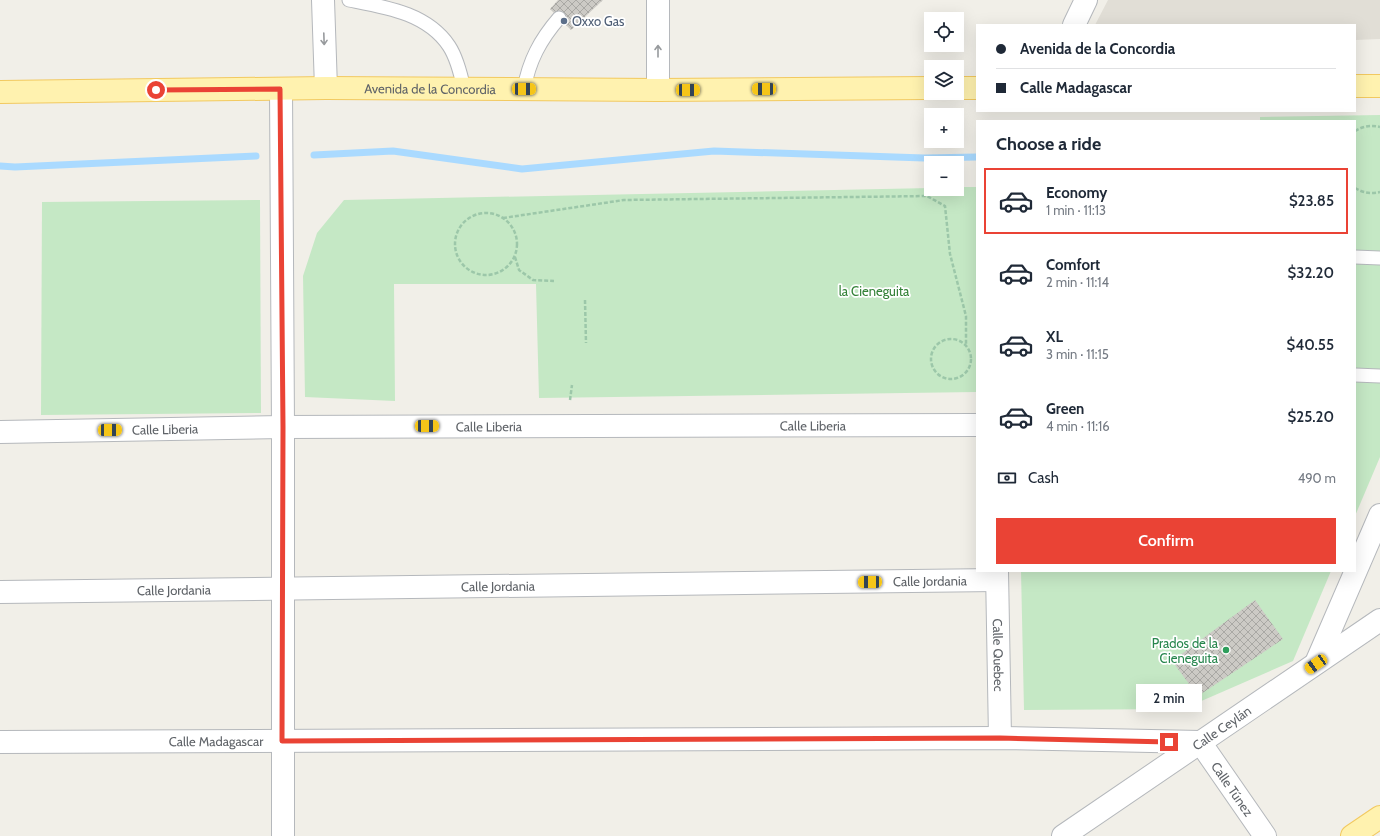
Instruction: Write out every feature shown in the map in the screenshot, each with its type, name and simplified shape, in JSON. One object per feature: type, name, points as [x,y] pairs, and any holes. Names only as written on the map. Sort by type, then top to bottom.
[{"type":"main road","points":[[1356,86],[1380,86]]},
{"type":"main road","name":"Avenida de la Concordia","points":[[0,92],[326,88],[658,90],[924,88]]},
{"type":"main road","points":[[964,88],[976,88]]},
{"type":"main road","points":[[1352,836],[1380,816]]},
{"type":"street","points":[[322,0],[326,88]]},
{"type":"street","points":[[658,0],[658,90]]},
{"type":"street","points":[[1074,24],[1086,0]]},
{"type":"street","points":[[280,89],[283,427],[283,836]]},
{"type":"street","name":"Calle Liberia","points":[[0,432],[283,427],[976,426]]},
{"type":"street","points":[[1356,572],[1380,516]]},
{"type":"street","points":[[1316,664],[1356,572]]},
{"type":"street","name":"Calle Jordania","points":[[0,592],[283,589],[997,576]]},
{"type":"street","name":"Calle Quebec","points":[[997,576],[1000,738]]},
{"type":"street","name":"Calle Ceylán","points":[[1062,836],[1380,620]]},
{"type":"street","name":"Calle Madagascar","points":[[0,742],[1000,738],[1200,742]]},
{"type":"street","name":"Calle Túnez","points":[[1200,742],[1265,836]]},
{"type":"lane","points":[[349,0],[389,8],[423,21],[439,34],[450,47],[460,73],[464,89]]},
{"type":"lane","points":[[524,89],[527,73],[540,43],[559,18]]},
{"type":"lane","points":[[1356,257],[1380,258]]},
{"type":"lane","points":[[1356,375],[1380,376]]},
{"type":"path","points":[[1356,130],[1362,127],[1380,127]]},
{"type":"path","points":[[1356,189],[1362,192],[1368,191]]},
{"type":"path","points":[[1356,192],[1380,192]]},
{"type":"path","points":[[503,218],[624,200],[927,196],[945,206],[950,254],[966,316],[966,345],[970,351],[971,358],[971,365],[962,376],[949,380],[937,375],[930,364],[932,351],[935,345],[940,341],[953,339],[966,345]]},
{"type":"path","points":[[483,213],[494,214],[503,218],[510,224],[516,233],[518,243],[515,257],[505,269],[496,274],[476,274],[467,269],[460,261],[455,251],[455,241],[458,231],[464,222],[473,216],[483,213]]},
{"type":"path","points":[[515,257],[519,270],[533,280],[554,280]]},
{"type":"path","points":[[585,300],[586,343]]},
{"type":"path","points":[[570,400],[572,385]]},
{"type":"shaded area","points":[[1108,0],[1380,0],[1380,39],[1356,40],[1356,24],[1096,24]]},
{"type":"green space","points":[[1380,115],[1380,457],[1356,514],[1356,120],[1260,120],[1260,117]]},
{"type":"green space","name":"la Cieneguita","points":[[964,187],[976,187],[976,392],[539,398],[536,284],[394,284],[395,401],[305,397],[303,276],[317,233],[344,200],[924,188],[924,196],[964,196]]},
{"type":"green space","points":[[260,200],[261,413],[41,415],[42,202]]},
{"type":"green space","points":[[1021,572],[1331,572],[1293,661],[1183,709],[1024,710]]},
{"type":"building","points":[[558,0],[603,0],[571,30],[550,9]]},
{"type":"building","name":"Prados de la Cieneguita","points":[[1255,600],[1283,639],[1198,696],[1172,661]]},
{"type":"waterway","points":[[314,155],[393,151],[522,169],[714,151],[924,158],[976,157]]},
{"type":"waterway","points":[[0,166],[15,167],[256,156]]},
{"type":"place","name":"Oxxo Gas","points":[[564,21]]},
{"type":"place","name":"Prados de la Cieneguita","points":[[1226,650]]},
{"type":"route","points":[[156,90],[280,89],[283,427],[282,741],[1000,738],[1169,742]]}]
